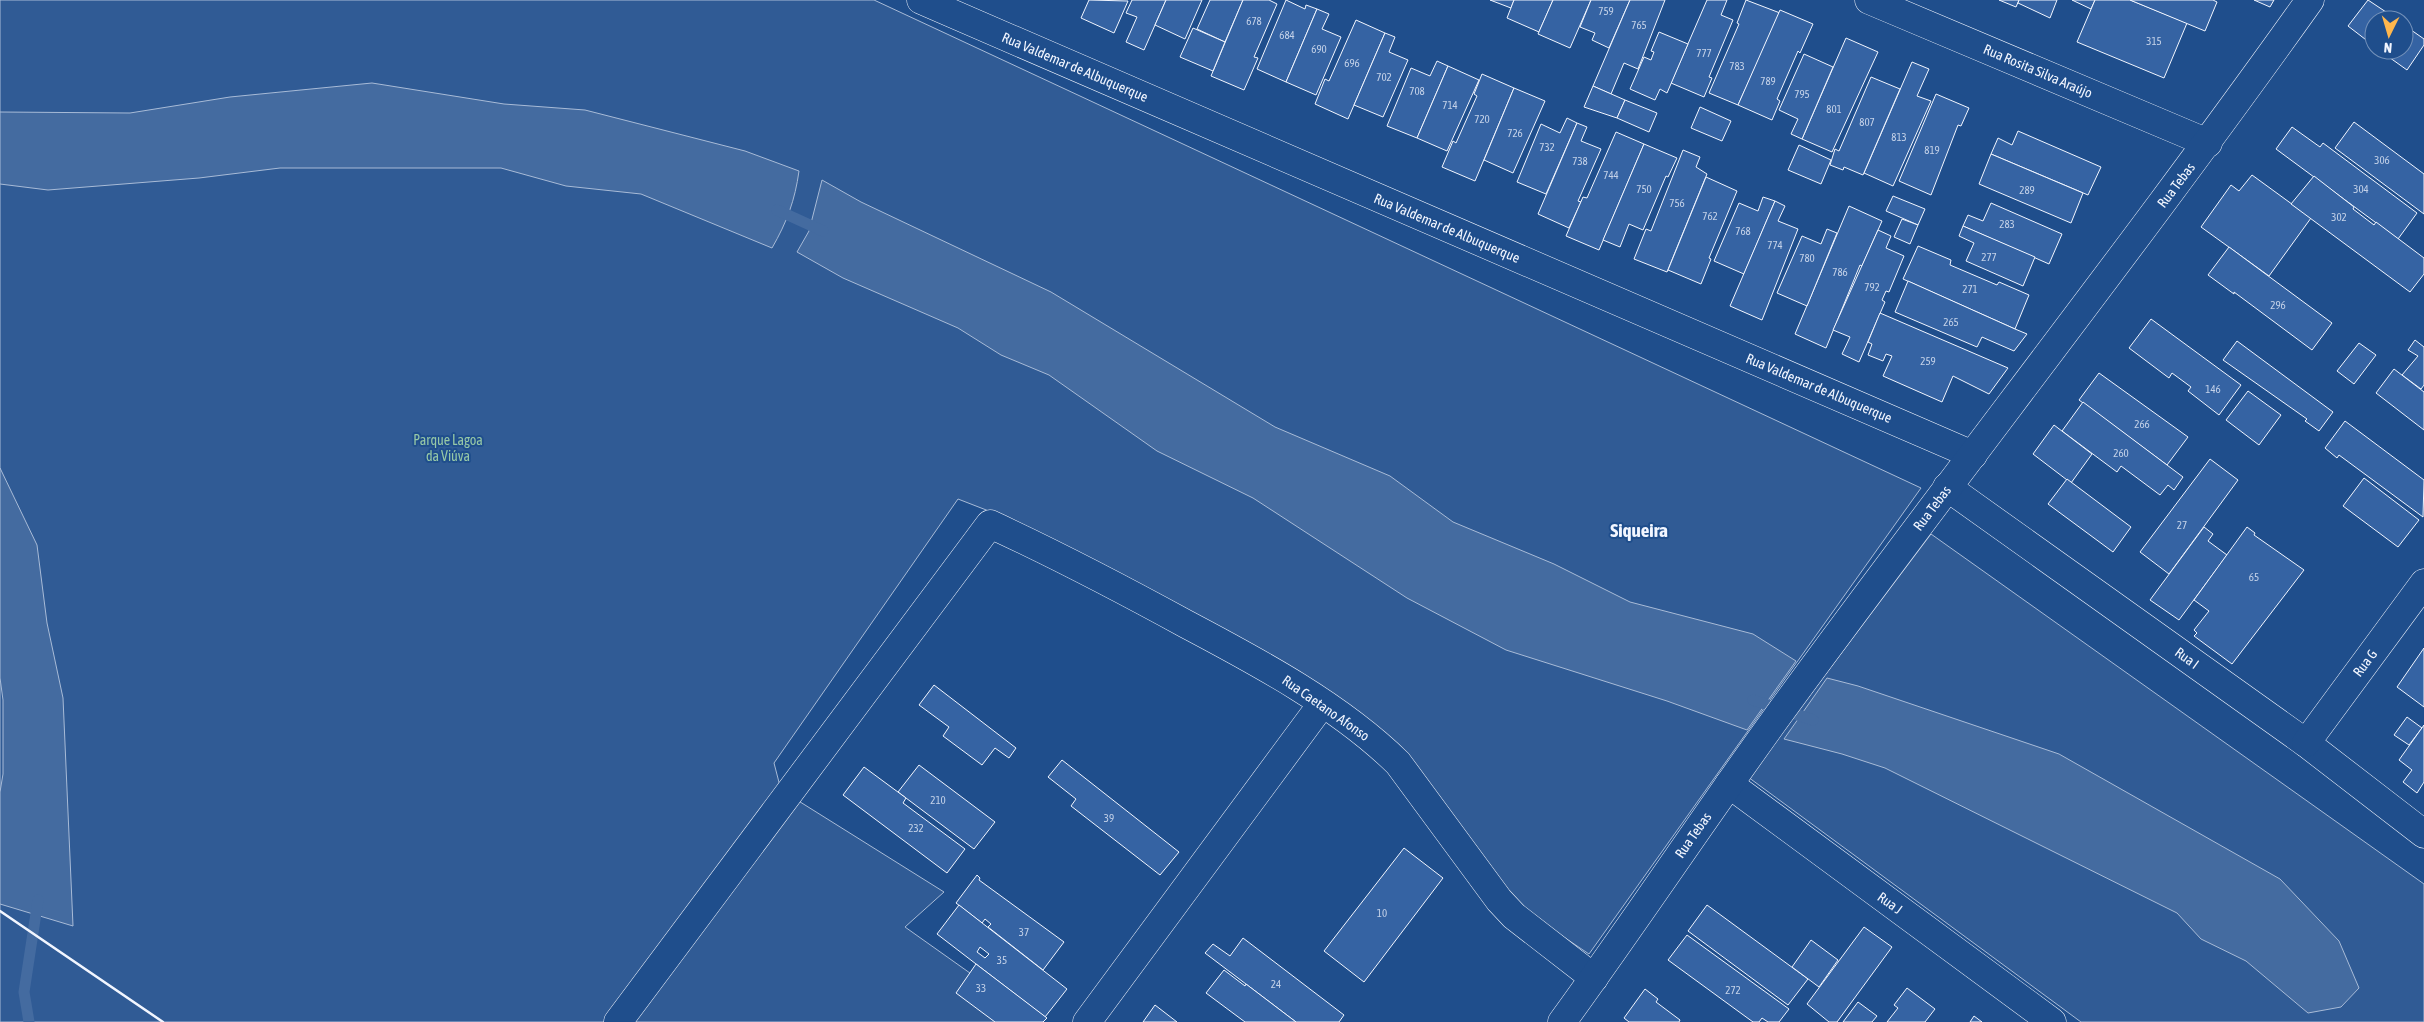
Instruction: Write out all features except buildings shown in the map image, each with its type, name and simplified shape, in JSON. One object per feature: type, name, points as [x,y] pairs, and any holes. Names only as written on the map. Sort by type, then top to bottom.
[{"type":"street","name":"Rua Valdemar de Albuquerque","points":[[921,0],[1973,455]]},
{"type":"street","name":"Rua Rosita Silva Araújo","points":[[1869,0],[2208,143]]},
{"type":"street","name":"Rua Tebas","points":[[1562,1022],[1728,784],[1948,487],[2208,143],[2310,0]]},
{"type":"street","name":"Rua I","points":[[1948,487],[2306,743],[2424,834]]},
{"type":"street","name":"Rua Caetano Afonso","points":[[618,1022],[990,524],[1061,557],[1262,664],[1379,744],[1398,763],[1498,900],[1514,916],[1594,978]]},
{"type":"street","name":"Rua G","points":[[2306,743],[2424,584]]},
{"type":"street","points":[[1087,1022],[1322,704]]},
{"type":"street","name":"Rua J","points":[[1728,784],[2052,1022]]},
{"type":"green space","name":"Parque Lagoa da Viúva","points":[[0,0],[874,0],[1921,488],[1589,954],[1513,903],[1406,765],[1012,520],[958,499],[774,763],[781,790],[944,892],[905,927],[1039,1022],[0,1022]]},
{"type":"green space","points":[[1931,534],[2424,884],[2424,1022],[2081,1022],[1748,777]]},
{"type":"shaded area","points":[[372,83],[504,104],[585,110],[745,151],[799,171],[793,201],[772,248],[641,194],[566,186],[501,168],[280,168],[199,178],[48,190],[0,184],[0,112],[130,113],[230,97]]},
{"type":"shaded area","points":[[822,180],[861,202],[1051,292],[1275,427],[1390,476],[1453,522],[1554,564],[1630,602],[1753,634],[1796,661],[1747,730],[1667,701],[1506,650],[1407,598],[1253,498],[1157,451],[1049,375],[1001,355],[958,328],[843,278],[797,252],[809,231]]},
{"type":"shaded area","points":[[0,468],[37,545],[47,623],[63,698],[73,926],[0,904],[0,792],[3,774],[3,700],[0,678]]},
{"type":"shaded area","points":[[1827,678],[1858,686],[2059,754],[2280,879],[2339,941],[2359,988],[2341,1007],[2308,1013],[2246,961],[2201,939],[2177,913],[1885,768],[1842,754],[1784,739]]},
{"type":"waterway","points":[[777,210],[823,231]]},
{"type":"waterway","points":[[1753,700],[1813,720]]},
{"type":"waterway","points":[[29,1022],[24,992],[38,900]]},
{"type":"wall","points":[[0,911],[163,1022]]},
{"type":"district","name":"Siqueira","points":[[1639,530]]}]
